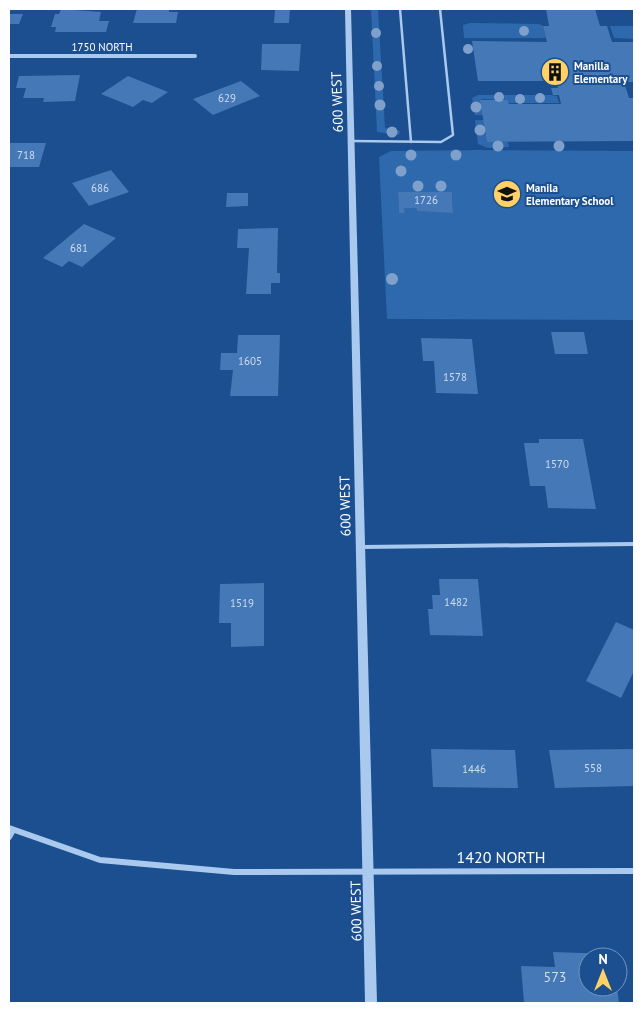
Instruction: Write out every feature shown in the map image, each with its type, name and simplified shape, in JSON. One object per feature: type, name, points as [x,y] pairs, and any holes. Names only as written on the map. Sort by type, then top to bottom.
[{"type":"street","name":"600 WEST","points":[[348,9],[371,1003]]},
{"type":"street","name":"1750 NORTH","points":[[9,56],[195,56]]},
{"type":"street","name":"1420 NORTH","points":[[11,829],[100,860],[234,872],[369,870],[634,871]]},
{"type":"street","points":[[9,837],[11,829]]},
{"type":"lane","points":[[400,9],[412,142]]},
{"type":"lane","points":[[352,141],[446,141],[452,137],[454,132],[440,9]]},
{"type":"lane","points":[[360,547],[634,544]]},
{"type":"shaded area","points":[[371,9],[378,9],[385,128],[400,131],[399,135],[377,132]]},
{"type":"shaded area","points":[[470,23],[539,24],[543,26],[546,38],[464,38],[463,25]]},
{"type":"shaded area","points":[[610,26],[634,26],[634,39],[614,38]]},
{"type":"shaded area","points":[[478,95],[551,95],[557,96],[559,103],[509,103],[508,100],[481,99],[483,115],[475,115],[472,98]]},
{"type":"shaded area","points":[[475,120],[484,120],[487,142],[508,142],[509,147],[488,148],[478,144]]},
{"type":"shaded area","points":[[391,151],[634,151],[634,320],[387,319],[379,157]],"holes":[[[398,192],[452,192],[453,212],[417,211],[416,208],[404,208],[405,213],[399,213]]]},
{"type":"building","points":[[61,9],[101,12],[99,21],[109,21],[106,32],[55,32],[56,27],[51,27],[55,14],[59,14]]},
{"type":"building","points":[[137,9],[169,9],[169,12],[178,12],[176,23],[133,23]]},
{"type":"building","points":[[275,9],[290,9],[289,23],[274,23]]},
{"type":"building","name":"Manilla Elementary","points":[[546,9],[595,9],[600,26],[607,26],[612,42],[634,42],[634,82],[624,82],[629,98],[634,98],[634,141],[487,142],[480,100],[508,100],[509,104],[561,104],[559,95],[553,95],[551,88],[558,88],[556,81],[478,81],[472,41],[547,42],[543,26],[549,26]]},
{"type":"building","points":[[9,14],[23,14],[19,24],[9,24]]},
{"type":"building","points":[[262,44],[301,44],[299,71],[261,70]]},
{"type":"building","points":[[80,75],[75,101],[43,102],[44,98],[23,98],[26,88],[16,88],[19,76]]},
{"type":"building","points":[[128,76],[168,92],[152,103],[143,100],[133,107],[101,94]]},
{"type":"building","points":[[241,81],[260,96],[213,115],[193,99]]},
{"type":"building","points":[[9,143],[46,143],[39,167],[9,167]]},
{"type":"building","points":[[111,170],[129,192],[89,206],[72,183]]},
{"type":"building","points":[[398,192],[452,192],[453,213],[417,211],[416,208],[404,208],[405,213],[399,213]]},
{"type":"building","points":[[227,193],[248,193],[248,206],[226,207]]},
{"type":"building","points":[[84,224],[116,238],[82,267],[69,261],[62,267],[43,258]]},
{"type":"building","points":[[278,228],[277,273],[280,273],[280,283],[271,283],[271,294],[246,294],[249,248],[237,248],[238,229]]},
{"type":"building","points":[[551,332],[584,332],[588,354],[555,354]]},
{"type":"building","points":[[238,335],[280,335],[278,396],[230,396],[233,370],[220,370],[221,353],[237,353]]},
{"type":"building","points":[[421,338],[472,339],[478,394],[436,393],[434,361],[423,361]]},
{"type":"building","points":[[539,439],[583,439],[596,509],[548,508],[545,486],[530,486],[524,443],[539,443]]},
{"type":"building","points":[[439,579],[478,579],[483,636],[430,635],[428,609],[433,609],[432,595],[440,595]]},
{"type":"building","points":[[264,583],[264,646],[231,647],[231,623],[219,623],[220,584]]},
{"type":"building","points":[[616,622],[634,630],[634,671],[621,698],[586,681]]},
{"type":"building","points":[[431,749],[515,750],[518,788],[433,787]]},
{"type":"building","points":[[634,749],[634,786],[555,788],[549,750]]},
{"type":"building","points":[[553,952],[578,953],[578,997],[618,997],[619,1003],[524,1003],[521,966],[555,967]]},
{"type":"place","name":"Manilla Elementary","points":[[555,72]]},
{"type":"place","name":"Manila Elementary School","points":[[507,194]]}]
